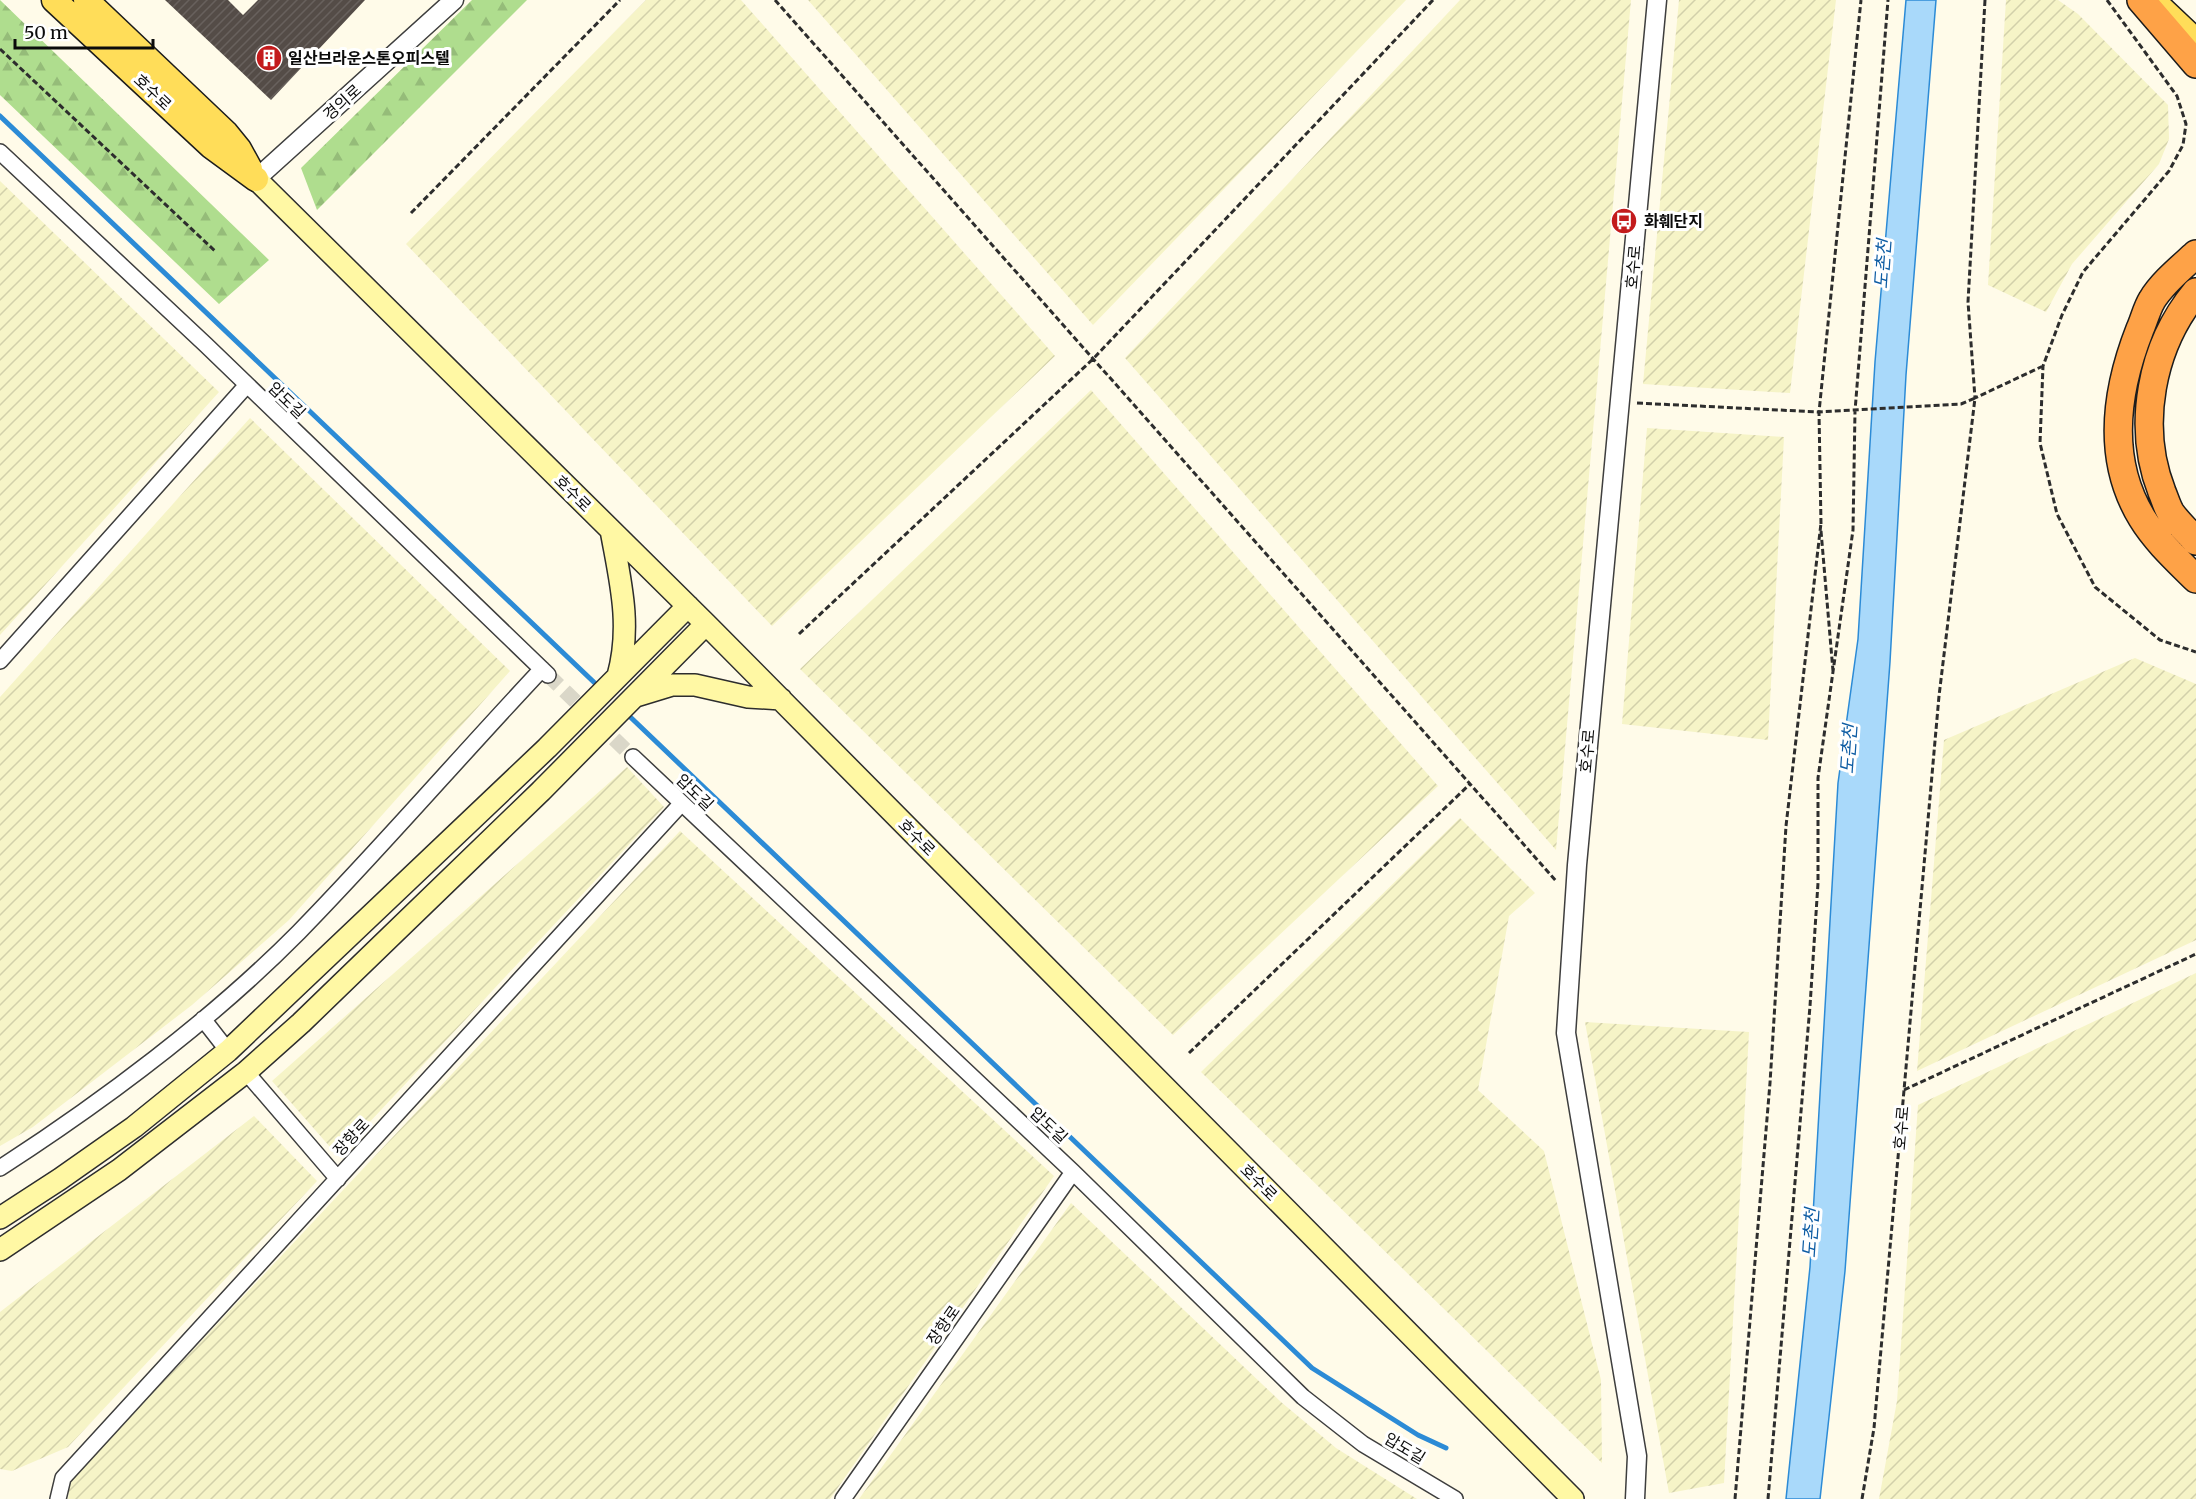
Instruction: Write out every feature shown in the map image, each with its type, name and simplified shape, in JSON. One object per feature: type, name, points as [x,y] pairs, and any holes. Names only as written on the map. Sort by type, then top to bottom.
[{"type":"highway","points":[[2141,0],[2196,64]]},
{"type":"highway","points":[[2196,254],[2152,299],[2123,374],[2118,413],[2118,447],[2126,481],[2142,517],[2165,548],[2196,579]]},
{"type":"highway","points":[[2196,292],[2183,307],[2165,340],[2153,388],[2149,442],[2155,473],[2170,512],[2196,541]]},
{"type":"main road","name":"호수로","points":[[54,0],[211,146],[256,179],[781,699],[1573,1499]]},
{"type":"main road","name":"호수로","points":[[86,0],[226,133],[239,148],[256,179]]},
{"type":"main road","points":[[2153,0],[2196,41]]},
{"type":"main road","points":[[611,530],[626,616],[624,655],[614,680]]},
{"type":"main road","points":[[0,1218],[134,1127],[228,1051],[306,979],[688,606]]},
{"type":"main road","points":[[0,1250],[119,1170],[246,1071],[352,974],[612,720],[706,624]]},
{"type":"main road","points":[[632,699],[672,685],[695,685],[748,697],[781,699]]},
{"type":"street","name":"경의로","points":[[256,179],[454,0]]},
{"type":"street","name":"호수로","points":[[1635,1499],[1636,1456],[1566,1033],[1574,901],[1657,0]]},
{"type":"street","name":"압도길","points":[[0,152],[207,345],[246,386],[545,672],[298,933],[203,1019]]},
{"type":"street","points":[[0,661],[246,386]]},
{"type":"street","name":"압도길","points":[[633,757],[1073,1172],[1303,1397],[1363,1444],[1455,1499]]},
{"type":"street","name":"장항로","points":[[58,1499],[63,1478],[681,804]]},
{"type":"street","points":[[0,1168],[100,1098],[203,1019],[228,1051]]},
{"type":"street","points":[[246,1071],[338,1179]]},
{"type":"street","name":"장항로","points":[[843,1499],[1073,1172]]},
{"type":"path","points":[[411,213],[620,0]]},
{"type":"path","points":[[775,0],[1574,901]]},
{"type":"path","points":[[799,634],[1093,359],[1433,0]]},
{"type":"path","points":[[1833,678],[1821,523],[1819,412],[1861,0]]},
{"type":"path","points":[[1768,1499],[1810,1006],[1818,883],[1818,778],[1853,530],[1857,411],[1888,0]]},
{"type":"path","name":"호수로","points":[[1862,1499],[1874,1428],[1939,696],[1975,398],[1968,302],[1985,0]]},
{"type":"path","points":[[2107,0],[2178,96],[2187,124],[2183,145],[2169,171],[2083,272],[2062,315],[2043,366],[2040,443],[2057,514],[2095,587],[2160,640],[2196,652]]},
{"type":"path","points":[[0,50],[215,251]]},
{"type":"path","points":[[1620,402],[1819,412],[1961,404],[2043,366]]},
{"type":"path","points":[[1735,1499],[1770,1083],[1786,826],[1821,523]]},
{"type":"path","points":[[1189,1053],[1470,784]]},
{"type":"path","points":[[1904,1090],[2196,954]]},
{"type":"shaded area","points":[[646,0],[741,0],[1055,356],[772,626],[406,244]]},
{"type":"shaded area","points":[[808,0],[1406,0],[1093,325]]},
{"type":"shaded area","points":[[1460,0],[1631,0],[1556,850],[1125,358]]},
{"type":"shaded area","points":[[1679,0],[1836,0],[1790,393],[1643,384]]},
{"type":"shaded area","points":[[2006,0],[2058,0],[2078,14],[2168,105],[2169,139],[2159,164],[2072,264],[2046,312],[1988,285]]},
{"type":"shaded area","points":[[0,181],[219,392],[0,635]]},
{"type":"shaded area","points":[[1091,390],[1438,786],[1173,1035],[800,669]]},
{"type":"shaded area","points":[[250,418],[510,671],[289,920],[192,1005],[33,1127],[0,1146],[0,697]]},
{"type":"shaded area","points":[[1647,428],[1784,437],[1768,740],[1622,724]]},
{"type":"shaded area","points":[[2135,658],[2196,684],[2196,940],[1917,1071],[1944,740]]},
{"type":"shaded area","points":[[627,767],[664,807],[338,1156],[272,1081]]},
{"type":"shaded area","points":[[1460,818],[1535,893],[1509,916],[1478,1090],[1544,1151],[1601,1380],[1602,1463],[1201,1072]]},
{"type":"shaded area","points":[[680,831],[1054,1176],[830,1499],[68,1499],[70,1481]]},
{"type":"shaded area","points":[[2196,973],[2196,1499],[1879,1499],[1897,1401],[1918,1105]]},
{"type":"shaded area","points":[[1585,1022],[1749,1032],[1724,1483],[1669,1493]]},
{"type":"shaded area","points":[[254,1116],[317,1181],[68,1447],[12,1471],[0,1469],[0,1312]]},
{"type":"shaded area","points":[[1071,1203],[1281,1402],[1336,1448],[1417,1499],[859,1499]]},
{"type":"green space","points":[[0,0],[269,260],[219,304],[0,95]]},
{"type":"green space","points":[[472,0],[527,0],[317,210],[301,168]]},
{"type":"water","name":"도촌천","points":[[1906,0],[1936,0],[1906,375],[1890,662],[1845,1271],[1820,1499],[1786,1499],[1810,1267],[1838,783],[1858,639],[1875,362]]},
{"type":"building","name":"일산브라운스톤오피스텔","points":[[165,0],[228,0],[243,15],[258,0],[365,0],[271,100]]},
{"type":"waterway","points":[[0,116],[600,688]]},
{"type":"waterway","points":[[624,711],[1312,1368],[1418,1435],[1446,1448]]},
{"type":"tunnel","points":[[548,675],[633,757]]},
{"type":"place","name":"일산브라운스톤오피스텔","points":[[269,58]]},
{"type":"place","name":"화훼단지","points":[[1624,221]]}]
